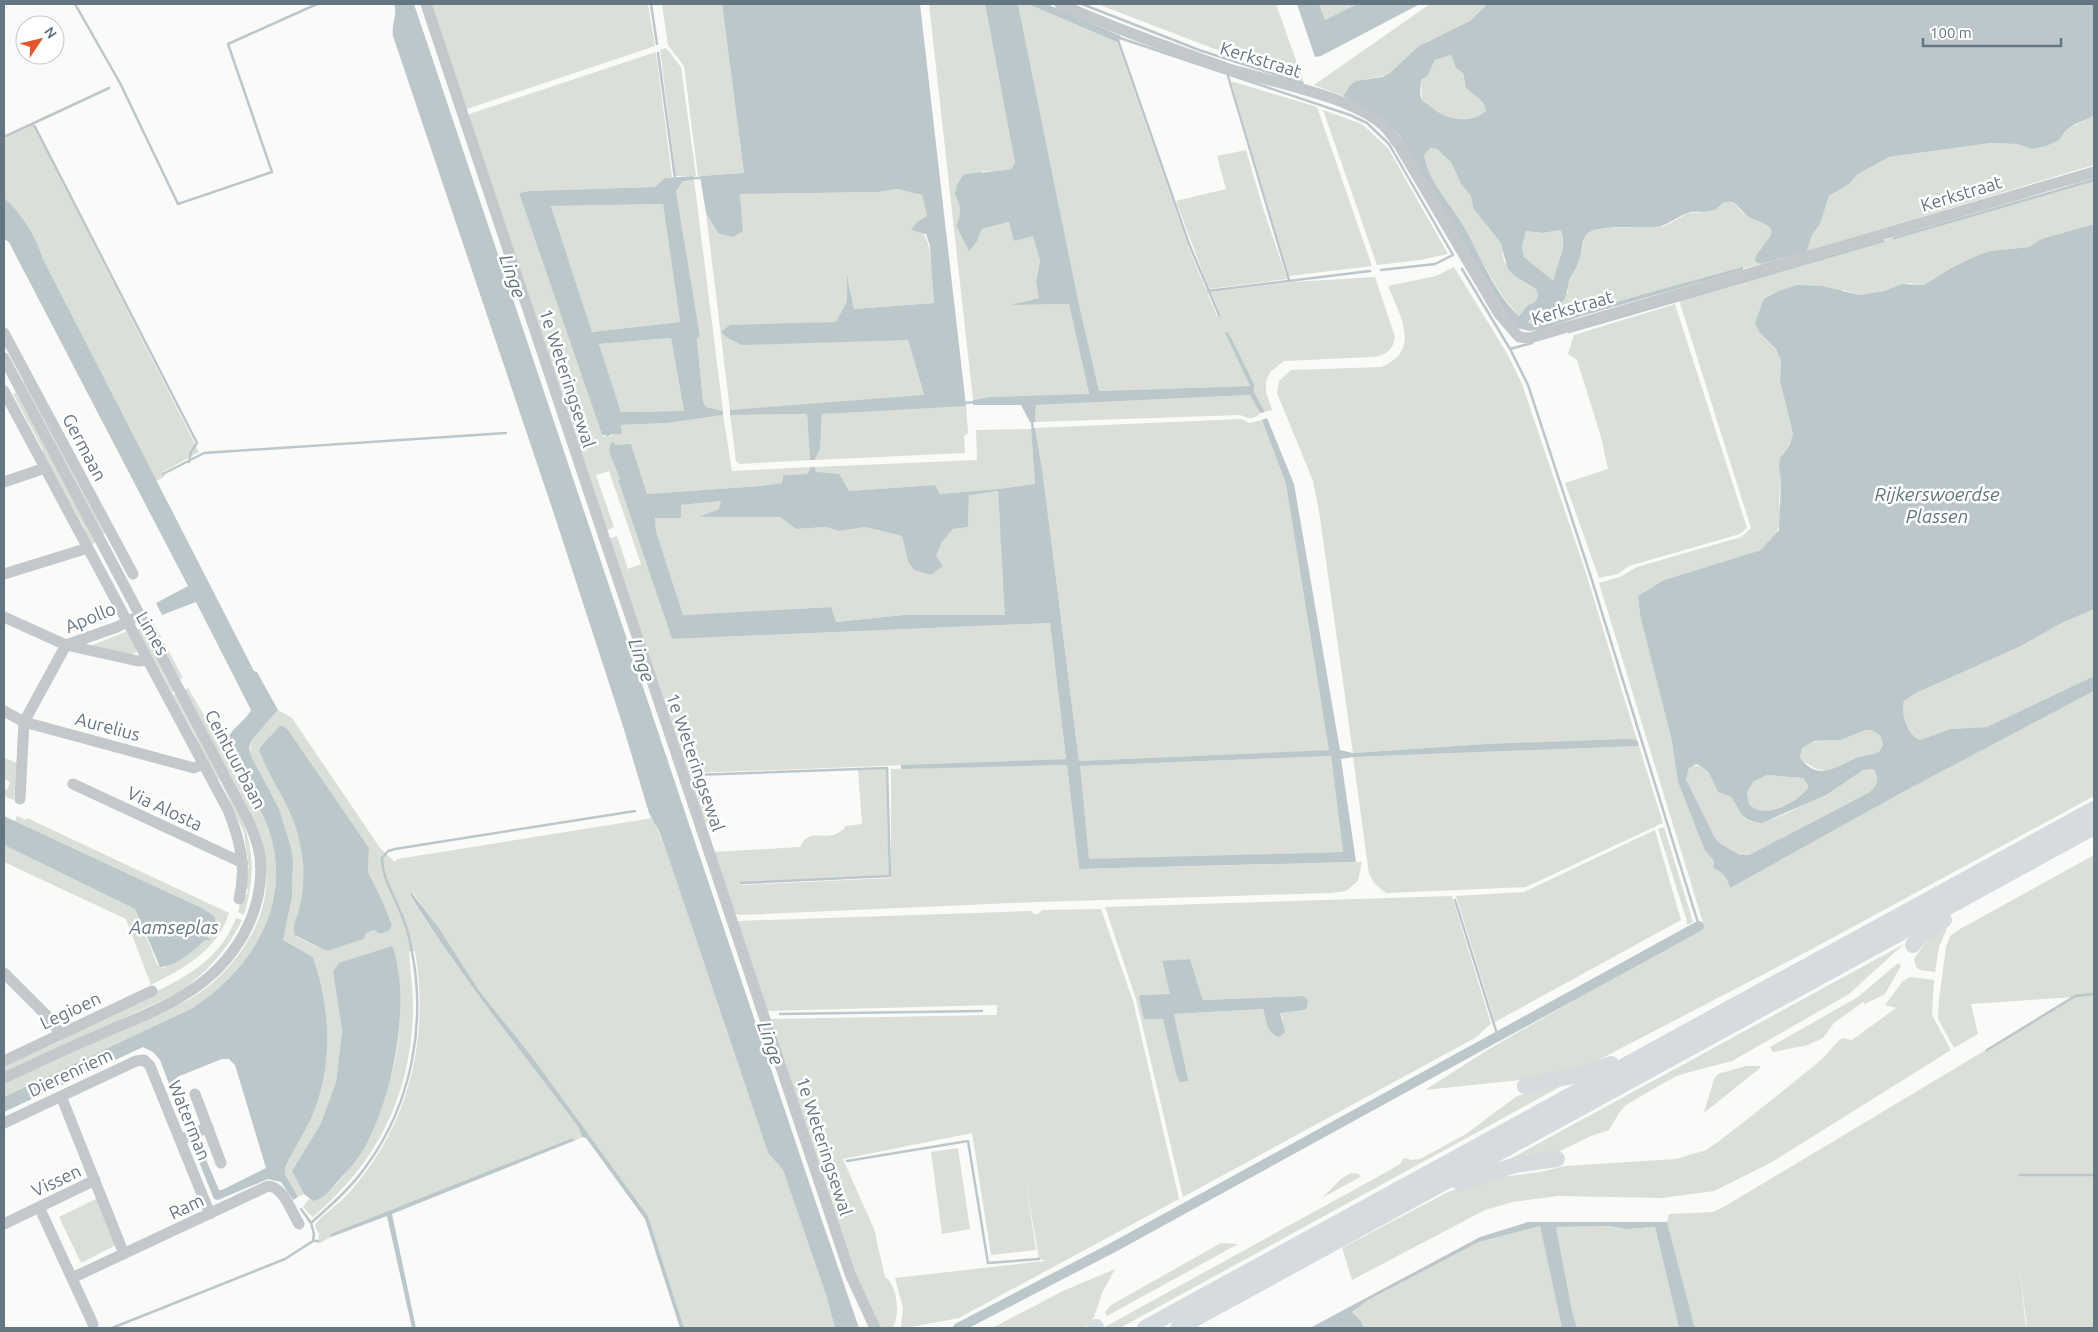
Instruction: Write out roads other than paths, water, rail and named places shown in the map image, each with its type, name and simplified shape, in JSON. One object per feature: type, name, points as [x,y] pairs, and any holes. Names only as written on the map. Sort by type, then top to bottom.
[{"type":"highway","points":[[1145,1328],[2094,809]]},
{"type":"highway","points":[[1178,1328],[2094,828]]},
{"type":"highway","points":[[1913,945],[1919,937],[1947,918],[1958,902]]},
{"type":"highway","points":[[1525,1086],[1582,1074],[1608,1065],[1631,1062]]},
{"type":"highway","points":[[1425,1194],[1515,1165],[1557,1159]]},
{"type":"street","name":"1e Weteringsewal","points":[[426,4],[850,1274],[875,1328]]},
{"type":"street","name":"Kerkstraat","points":[[1060,4],[1126,32],[1228,68],[1332,99],[1358,109],[1372,117],[1385,128],[1399,145],[1499,314],[1519,337],[1530,338],[2094,172]]},
{"type":"street","name":"Germaan","points":[[4,333],[21,378],[133,574]]},
{"type":"street","name":"Ceintuurbaan","points":[[4,358],[21,378],[100,542],[248,820],[260,854],[261,878],[258,897],[246,931],[222,964],[203,983],[174,1001],[4,1078]]},
{"type":"street","name":"Limes","points":[[4,391],[203,764],[235,828],[243,863],[243,883],[239,899]]},
{"type":"street","points":[[4,482],[45,468]]},
{"type":"street","points":[[100,542],[112,535]]},
{"type":"street","points":[[4,574],[88,548]]},
{"type":"street","name":"Apollo","points":[[20,799],[24,722],[66,645],[126,622],[140,614]]},
{"type":"street","points":[[4,617],[66,645],[138,661],[148,660]]},
{"type":"street","name":"Aurelius","points":[[4,711],[24,722],[194,768],[203,764]]},
{"type":"street","name":"Via Alosta","points":[[73,784],[243,863]]},
{"type":"street","points":[[4,973],[52,1021],[60,1034]]},
{"type":"street","name":"Legioen","points":[[4,1060],[152,991]]},
{"type":"street","name":"Dierenriem","points":[[4,1123],[136,1061],[144,1060],[150,1066]]},
{"type":"street","name":"Waterman","points":[[150,1066],[210,1214]]},
{"type":"street","points":[[195,1094],[221,1163]]},
{"type":"street","name":"Vissen","points":[[61,1096],[124,1254]]},
{"type":"street","points":[[180,1140],[208,1127]]},
{"type":"street","name":"Vissen","points":[[4,1224],[95,1180]]},
{"type":"street","name":"Ram","points":[[72,1278],[268,1186],[273,1186],[281,1193],[299,1224]]},
{"type":"street","points":[[39,1207],[93,1324]]},
{"type":"water","points":[[394,4],[414,4],[859,1328],[835,1328],[826,1295],[783,1170],[768,1153],[667,853],[659,831],[649,813],[622,723],[554,514],[393,36]]},
{"type":"water","points":[[722,4],[920,4],[966,406],[822,414],[820,449],[815,460],[810,460],[807,414],[730,415],[730,410],[924,395],[908,340],[742,345],[721,332],[730,325],[836,322],[847,301],[847,275],[854,309],[934,303],[930,246],[926,234],[911,230],[917,222],[927,216],[922,195],[897,189],[878,192],[740,194],[743,231],[733,237],[718,233],[706,213],[700,176],[744,173]]},
{"type":"water","points":[[985,4],[1018,4],[1078,300],[1099,391],[1250,386],[1225,333],[1228,332],[1254,384],[1254,392],[1265,412],[1260,413],[1250,395],[1036,405],[1035,422],[1030,422],[1021,405],[973,405],[973,400],[990,397],[1089,394],[1069,304],[1010,305],[1039,298],[1036,282],[1040,261],[1033,236],[1014,241],[1009,222],[982,229],[976,243],[969,251],[956,226],[960,210],[955,194],[957,185],[963,175],[1011,169],[1015,163]]},
{"type":"water","points":[[1028,4],[1047,4],[1121,36],[1117,42]]},
{"type":"water","points":[[1297,4],[1319,4],[1325,20],[1357,4],[1420,4],[1321,56],[1315,57]]},
{"type":"water","points":[[1487,4],[2094,4],[2094,116],[2075,124],[2065,131],[2059,140],[2046,146],[2032,149],[2017,144],[1991,143],[1889,157],[1858,174],[1849,184],[1829,196],[1820,224],[1812,235],[1807,251],[1761,264],[1756,262],[1755,258],[1771,235],[1771,231],[1769,227],[1748,216],[1731,202],[1722,204],[1711,211],[1688,213],[1658,227],[1617,227],[1590,232],[1585,237],[1565,298],[1557,308],[1541,317],[1529,320],[1528,323],[1535,324],[1743,267],[1743,270],[1582,316],[1540,330],[1529,331],[1517,328],[1509,320],[1399,135],[1382,117],[1343,96],[1350,85],[1356,81],[1382,77],[1390,73],[1419,46],[1470,21]],"holes":[[[1451,55],[1456,68],[1463,73],[1466,87],[1480,99],[1486,111],[1472,118],[1451,118],[1437,112],[1421,98],[1421,80],[1428,75],[1435,60]],[[1431,148],[1437,149],[1451,162],[1461,184],[1471,196],[1473,208],[1500,242],[1508,269],[1516,277],[1536,289],[1538,296],[1535,302],[1528,305],[1519,316],[1510,307],[1495,285],[1463,225],[1430,174],[1424,155]],[[1560,230],[1562,235],[1563,247],[1554,279],[1552,280],[1524,257],[1522,246],[1526,231],[1543,233]]]},
{"type":"water","points":[[693,176],[694,180],[683,181],[676,191],[700,336],[697,339],[703,401],[706,407],[723,411],[723,415],[668,423],[621,425],[622,434],[612,434],[607,437],[602,435],[519,193],[529,191],[655,187],[665,178]],"holes":[[[663,204],[680,322],[592,332],[551,206]],[[671,338],[684,411],[621,412],[599,344]]]},
{"type":"water","points":[[4,198],[16,210],[33,234],[43,259],[254,671],[257,672],[278,710],[251,741],[249,749],[279,809],[291,848],[293,860],[292,897],[283,940],[313,957],[324,997],[327,1038],[324,1079],[318,1099],[311,1119],[285,1167],[285,1174],[298,1197],[293,1200],[281,1182],[268,1179],[218,1200],[214,1199],[193,1147],[199,1143],[219,1190],[266,1168],[235,1065],[229,1059],[222,1059],[177,1077],[176,1082],[191,1123],[185,1126],[160,1060],[153,1052],[143,1047],[4,1112],[4,1097],[193,1008],[215,991],[235,973],[251,952],[264,929],[272,905],[276,879],[274,852],[267,825],[227,746],[227,740],[232,731],[251,710],[196,602],[162,615],[156,603],[188,586],[9,242],[4,239]]},
{"type":"water","name":"Rijkerswoerdse Plassen","points":[[2094,224],[2094,609],[2060,624],[2021,646],[1914,694],[1904,701],[1903,712],[1906,724],[1912,734],[1920,740],[1950,729],[1987,727],[2094,676],[2094,691],[1903,792],[1730,888],[1724,875],[1713,868],[1714,861],[1705,851],[1678,782],[1672,742],[1640,615],[1638,596],[1664,580],[1761,550],[1779,530],[1780,459],[1790,444],[1793,434],[1780,381],[1781,361],[1776,349],[1760,333],[1755,323],[1764,299],[1779,291],[1797,285],[1822,286],[1860,295],[1884,291],[1902,284],[1924,285],[1951,268],[1980,254],[2029,247],[2041,239]],"holes":[[[1865,730],[1871,730],[1880,735],[1883,745],[1879,752],[1820,771],[1806,765],[1800,757],[1802,748],[1814,741],[1841,740]],[[1696,764],[1704,769],[1710,775],[1718,792],[1731,797],[1745,818],[1762,823],[1826,795],[1863,770],[1872,769],[1875,771],[1877,780],[1876,785],[1870,792],[1749,855],[1740,855],[1721,844],[1715,838],[1686,779],[1689,768]],[[1767,775],[1803,778],[1808,788],[1789,804],[1780,808],[1763,811],[1749,804],[1747,793],[1753,782]]]},
{"type":"water","points":[[1267,418],[1294,484],[1340,750],[1353,753],[1485,744],[1628,739],[1637,740],[1639,746],[1341,759],[1356,862],[1079,869],[1067,765],[901,769],[901,765],[1066,759],[1050,623],[672,639],[618,480],[620,479],[609,451],[610,444],[614,442],[615,445],[631,444],[647,494],[782,483],[783,475],[807,474],[811,467],[815,467],[816,472],[839,474],[849,491],[935,485],[940,494],[1035,484],[1031,429],[1035,428],[1042,468],[1079,761],[1329,750],[1286,484],[1262,420]],"holes":[[[998,491],[1005,615],[903,615],[836,622],[831,607],[683,615],[656,531],[655,518],[681,518],[681,505],[721,501],[719,509],[699,517],[780,517],[796,529],[826,527],[839,531],[865,527],[902,536],[908,561],[914,570],[931,575],[943,566],[936,556],[942,542],[953,529],[968,527],[969,495]],[[1331,756],[1343,852],[1089,859],[1080,766]]]},
{"type":"water","points":[[280,726],[288,730],[369,848],[368,872],[392,925],[390,930],[381,934],[374,930],[366,933],[364,939],[327,951],[294,935],[303,884],[301,846],[292,817],[259,750]]},
{"type":"water","name":"Aamseplas","points":[[4,816],[204,909],[214,916],[218,928],[214,927],[207,936],[210,939],[209,941],[206,939],[178,961],[160,967],[135,909],[4,845]]},
{"type":"water","points":[[412,893],[439,928],[480,992],[530,1054],[648,1216],[684,1328],[680,1328],[645,1219],[586,1138],[582,1137],[579,1128],[513,1042],[450,955],[410,895]]},
{"type":"water","points":[[392,946],[396,956],[399,975],[400,1017],[394,1061],[383,1104],[376,1124],[358,1158],[328,1193],[313,1201],[304,1194],[292,1171],[321,1123],[336,1082],[342,1031],[333,972],[339,963]]},
{"type":"water","points":[[1190,959],[1203,1000],[1304,996],[1308,1000],[1307,1008],[1305,1010],[1280,1013],[1285,1032],[1279,1037],[1269,1029],[1263,1009],[1174,1014],[1188,1079],[1188,1081],[1180,1082],[1176,1074],[1163,1019],[1144,1019],[1139,997],[1140,995],[1170,994],[1162,961]]},
{"type":"water","points":[[572,1138],[574,1141],[392,1214],[416,1328],[412,1328],[387,1216],[331,1237],[330,1234]]},
{"type":"water","points":[[1528,1222],[1667,1222],[1695,1328],[1679,1328],[1655,1227],[1626,1229],[1609,1226],[1556,1227],[1577,1328],[1562,1328],[1540,1226],[1479,1242],[1368,1300],[1352,1312],[1361,1321],[1364,1328],[1310,1328],[1480,1237]]},
{"type":"waterway","points":[[75,4],[120,83],[178,204],[272,172],[228,44],[317,4]]},
{"type":"waterway","points":[[651,4],[657,44]]},
{"type":"waterway","points":[[1082,4],[1199,50],[1302,83],[1303,85]]},
{"type":"waterway","points":[[1117,37],[1350,115],[1367,123],[1389,144],[1453,255],[1435,264],[1381,270]]},
{"type":"waterway","points":[[1118,40],[1189,244],[1219,315]]},
{"type":"waterway","points":[[658,53],[675,178]]},
{"type":"waterway","points":[[1228,76],[1289,280]]},
{"type":"waterway","points":[[4,137],[109,88]]},
{"type":"waterway","points":[[33,123],[197,443],[191,452],[189,462]]},
{"type":"waterway","points":[[691,178],[703,178]]},
{"type":"waterway","points":[[1894,238],[2094,180]]},
{"type":"waterway","points":[[1569,332],[1883,241]]},
{"type":"waterway","points":[[1462,269],[1510,349],[1528,385],[1590,574],[1699,926]]},
{"type":"waterway","points":[[1208,291],[1370,271]]},
{"type":"waterway","points":[[1510,349],[1532,343]]},
{"type":"waterway","points":[[964,403],[976,402]]},
{"type":"waterway","points":[[1032,420],[1033,432]]},
{"type":"waterway","points":[[163,474],[204,453],[506,433]]},
{"type":"waterway","points":[[709,822],[694,775],[887,768],[890,876],[741,883]]},
{"type":"waterway","points":[[112,1328],[285,1259],[313,1241],[314,1234],[311,1223],[355,1181],[382,1141],[405,1089],[416,1033],[417,1004],[416,975],[409,938],[404,920],[382,865],[382,858],[388,851],[635,811]]},
{"type":"waterway","points":[[1455,900],[1498,1037]]},
{"type":"waterway","points":[[958,1328],[1112,1248],[1699,926]]},
{"type":"waterway","points":[[1987,1050],[2075,996],[2094,994]]},
{"type":"waterway","name":"Linge","points":[[780,1014],[982,1011]]},
{"type":"waterway","points":[[847,1161],[968,1141],[988,1263],[1039,1259]]},
{"type":"waterway","points":[[2020,1175],[2094,1175]]},
{"type":"waterway","points":[[301,1209],[311,1223]]},
{"type":"waterway","points":[[313,1241],[318,1241]]}]
